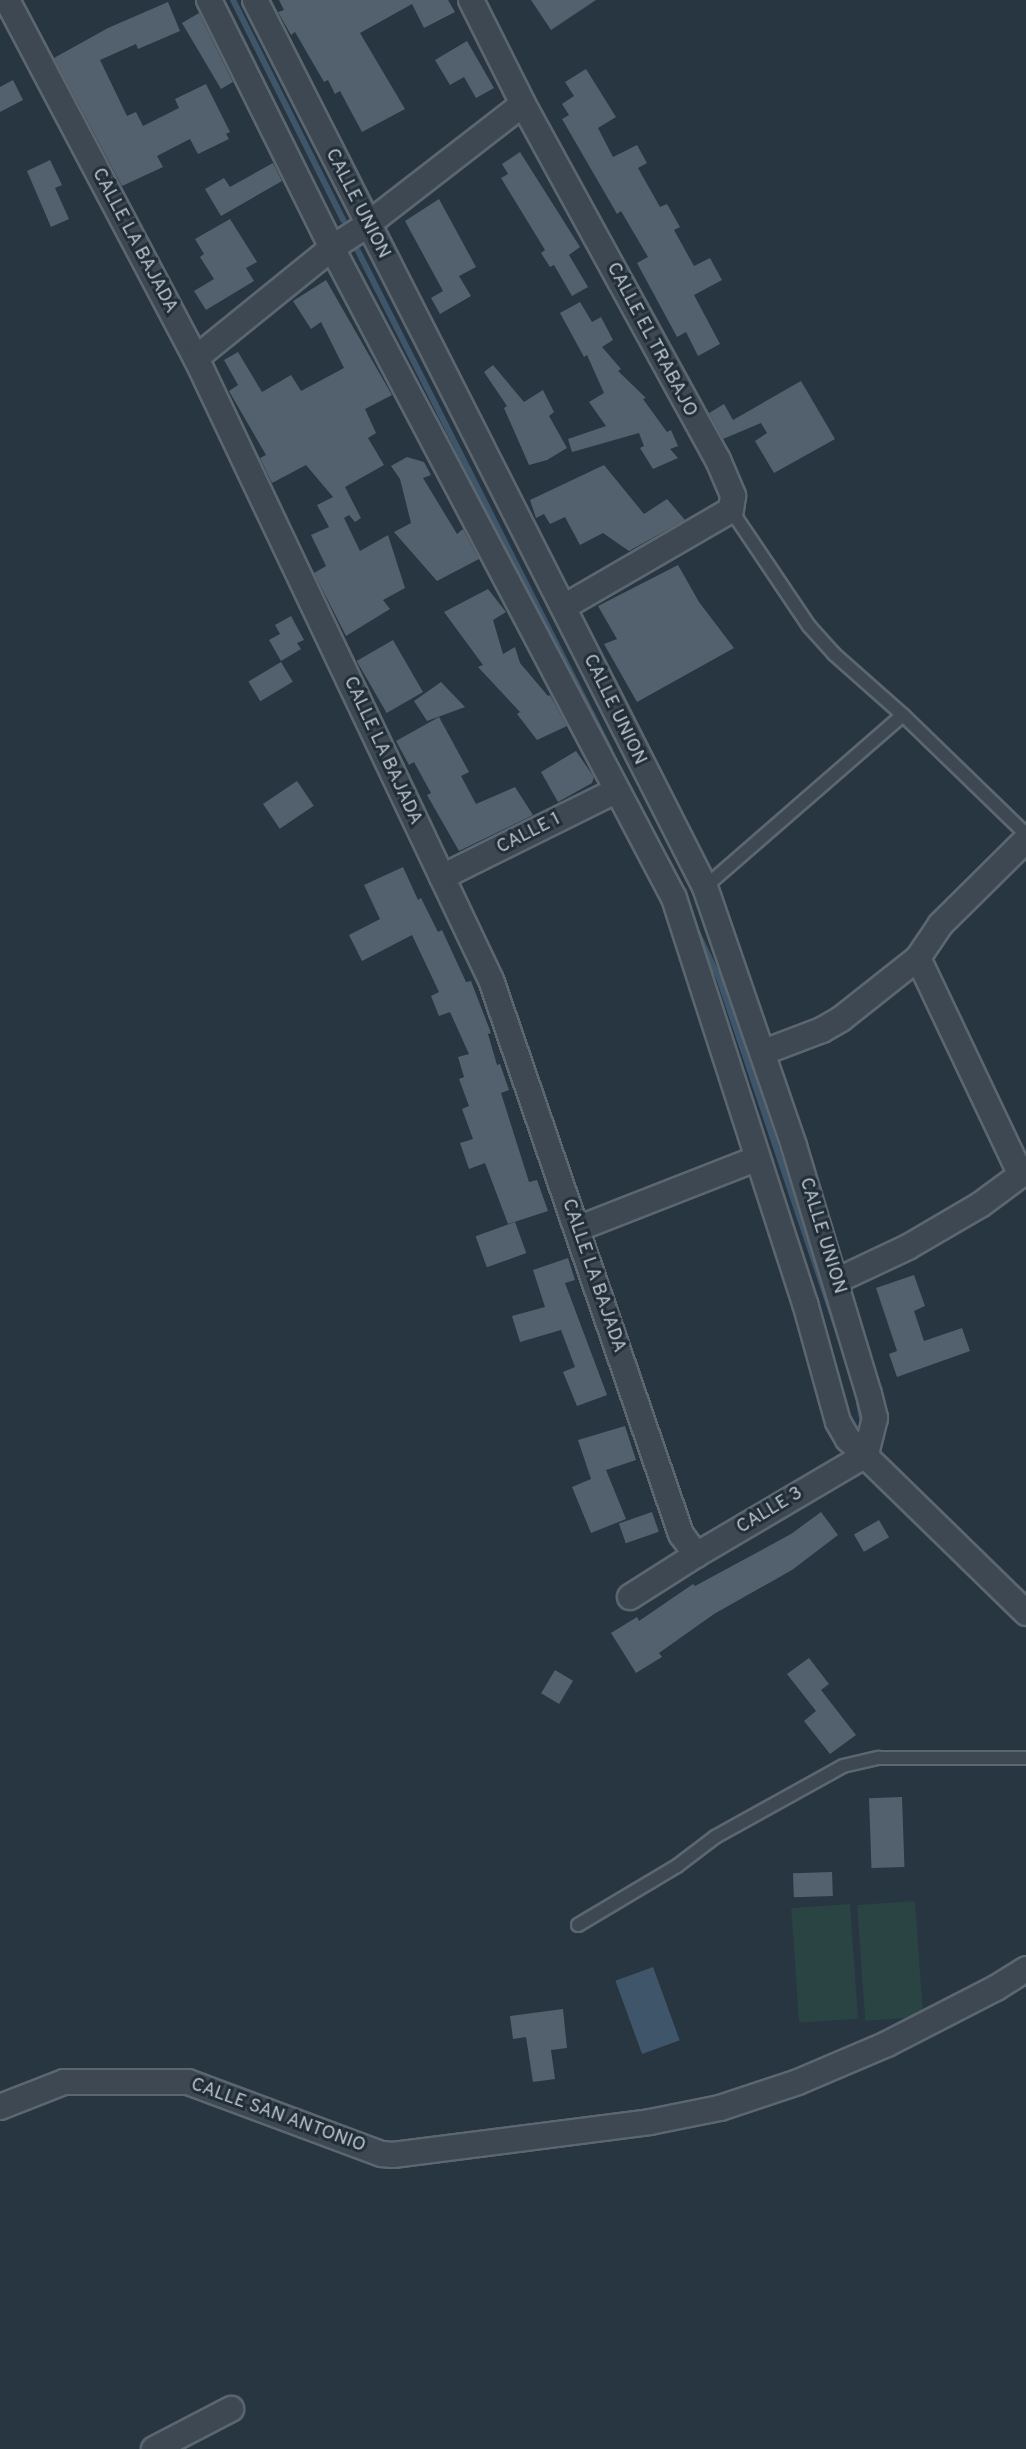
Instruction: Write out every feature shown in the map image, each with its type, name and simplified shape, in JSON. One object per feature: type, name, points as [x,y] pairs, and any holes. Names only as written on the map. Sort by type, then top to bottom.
[{"type":"street","name":"CALLE LA BAJADA","points":[[7,0],[196,358],[502,1008],[681,1534],[696,1555]]},
{"type":"street","points":[[209,0],[331,248],[500,562],[615,791],[674,898],[756,1159],[805,1303],[838,1422],[849,1439],[1026,1613]]},
{"type":"street","name":"CALLE UNION","points":[[255,0],[705,887],[764,1052],[836,1281],[875,1418],[866,1455]]},
{"type":"street","name":"CALLE EL TRABAJO","points":[[471,0],[523,104],[726,476],[733,496],[731,510]]},
{"type":"street","points":[[196,358],[331,248],[367,225],[523,104]]},
{"type":"street","points":[[564,607],[731,510]]},
{"type":"street","name":"CALLE 1","points":[[442,877],[615,791]]},
{"type":"street","points":[[764,1052],[822,1030],[841,1019],[918,958],[940,925],[1026,840]]},
{"type":"street","points":[[836,1281],[908,1247],[980,1205],[1024,1173],[918,958]]},
{"type":"street","points":[[577,1229],[756,1159]]},
{"type":"street","name":"CALLE 3","points":[[631,1597],[696,1555],[866,1455]]},
{"type":"street","name":"CALLE SAN ANTONIO","points":[[0,2107],[64,2082],[188,2082],[382,2154],[393,2155],[650,2122],[720,2108],[798,2082],[887,2044],[996,1988],[1026,1969]]},
{"type":"street","points":[[154,2449],[231,2409]]},
{"type":"lane","points":[[731,510],[809,626],[834,654],[903,715],[1026,834]]},
{"type":"lane","points":[[705,887],[903,715]]},
{"type":"lane","points":[[578,1925],[677,1866],[715,1837],[843,1766],[879,1758],[1026,1758]]},
{"type":"green space","points":[[915,1901],[923,2017],[865,2021],[857,1905]]},
{"type":"green space","points":[[850,1904],[858,2019],[799,2023],[791,1908]]},
{"type":"water","points":[[653,1967],[680,2040],[642,2054],[615,1981]]},
{"type":"building","points":[[279,0],[448,0],[455,12],[424,28],[412,4],[360,33],[405,109],[362,132],[340,91],[335,94],[328,80],[324,82],[295,32],[291,35],[278,12],[284,10]]},
{"type":"building","points":[[531,0],[596,0],[551,30]]},
{"type":"building","points":[[168,2],[180,31],[138,49],[136,44],[100,60],[127,116],[136,112],[143,126],[179,108],[175,99],[206,84],[230,132],[226,134],[229,139],[198,154],[190,139],[157,156],[163,167],[122,186],[54,58],[108,28]]},
{"type":"building","points":[[199,13],[233,82],[221,89],[182,23]]},
{"type":"building","points":[[467,41],[494,88],[476,98],[464,77],[450,85],[435,60]]},
{"type":"building","points":[[586,69],[616,117],[598,128],[613,157],[637,145],[647,163],[638,168],[660,207],[667,204],[680,227],[674,230],[694,266],[710,258],[722,280],[694,295],[720,344],[698,356],[686,332],[677,337],[637,263],[648,257],[621,211],[617,214],[562,119],[569,115],[562,104],[574,96],[565,82]]},
{"type":"building","points":[[13,80],[23,100],[0,112],[0,87]]},
{"type":"building","points":[[520,152],[580,247],[569,255],[588,287],[572,296],[554,265],[550,267],[541,253],[545,250],[501,178],[508,174],[502,164]]},
{"type":"building","points":[[50,160],[62,185],[55,188],[69,219],[51,227],[27,171]]},
{"type":"building","points":[[273,163],[282,181],[221,216],[205,189],[224,178],[230,187]]},
{"type":"building","points":[[439,199],[476,267],[459,276],[471,296],[440,314],[431,298],[443,291],[405,221]]},
{"type":"building","points":[[230,219],[257,262],[246,268],[254,281],[206,310],[194,291],[214,279],[200,257],[204,254],[195,239]]},
{"type":"building","points":[[326,280],[392,395],[365,409],[376,433],[368,438],[384,465],[345,487],[361,518],[355,522],[349,515],[344,518],[360,551],[388,535],[405,588],[383,600],[390,609],[346,636],[314,573],[326,566],[311,535],[329,527],[317,505],[333,497],[306,465],[272,483],[260,458],[266,455],[229,391],[238,385],[224,360],[238,352],[262,392],[291,375],[301,391],[344,368],[321,322],[311,329],[293,301]]},
{"type":"building","points":[[580,302],[592,322],[601,317],[613,340],[602,347],[621,369],[618,371],[646,398],[643,399],[667,432],[671,430],[678,446],[670,449],[678,458],[653,469],[640,448],[644,446],[639,433],[572,452],[568,439],[606,426],[589,402],[604,393],[587,355],[584,357],[560,313]]},
{"type":"building","points":[[493,365],[524,402],[543,390],[554,412],[549,416],[567,448],[547,460],[529,465],[504,408],[507,406],[484,372]]},
{"type":"building","points":[[801,381],[835,439],[774,473],[755,441],[767,433],[761,423],[723,439],[709,413],[724,404],[733,420]]},
{"type":"building","points":[[407,457],[424,462],[431,475],[423,478],[457,534],[463,529],[479,559],[437,581],[394,532],[411,523],[400,479],[391,466]]},
{"type":"building","points":[[604,465],[644,514],[667,499],[685,520],[629,551],[603,533],[580,545],[565,517],[550,524],[544,514],[536,518],[530,500]]},
{"type":"building","points":[[678,565],[699,602],[734,648],[637,702],[604,644],[617,639],[598,606]]},
{"type":"building","points":[[488,589],[506,612],[493,620],[503,654],[515,647],[520,663],[548,696],[550,695],[567,726],[537,740],[517,714],[520,712],[478,667],[483,665],[444,612]]},
{"type":"building","points":[[291,616],[304,640],[297,643],[301,649],[281,661],[269,640],[280,634],[275,625]]},
{"type":"building","points":[[393,640],[423,692],[387,713],[357,661]]},
{"type":"building","points":[[281,662],[293,682],[260,701],[248,682]]},
{"type":"building","points":[[441,682],[465,707],[427,721],[414,701]]},
{"type":"building","points":[[439,717],[469,772],[461,776],[476,804],[515,787],[533,815],[459,851],[427,795],[431,793],[414,762],[409,765],[396,741]]},
{"type":"building","points":[[576,751],[594,777],[592,783],[558,802],[541,772]]},
{"type":"building","points":[[297,781],[314,806],[280,829],[263,804]]},
{"type":"building","points":[[403,867],[418,900],[421,898],[438,932],[442,930],[466,982],[471,981],[491,1033],[488,1034],[497,1065],[500,1064],[509,1090],[501,1093],[529,1182],[537,1180],[548,1211],[508,1224],[485,1163],[469,1169],[460,1143],[473,1139],[462,1109],[469,1106],[459,1079],[464,1077],[458,1057],[469,1054],[450,1012],[439,1016],[431,996],[439,992],[412,935],[362,961],[349,935],[380,919],[364,885]]},
{"type":"building","points":[[515,1222],[526,1253],[487,1267],[476,1236]]},
{"type":"building","points":[[568,1258],[575,1280],[565,1283],[607,1395],[577,1406],[563,1372],[575,1367],[561,1330],[520,1342],[512,1316],[545,1307],[533,1270]]},
{"type":"building","points":[[914,1275],[925,1306],[914,1311],[924,1341],[962,1328],[970,1351],[897,1377],[889,1354],[897,1351],[876,1288]]},
{"type":"building","points":[[625,1426],[636,1460],[606,1470],[626,1519],[591,1533],[572,1487],[591,1479],[578,1440]]},
{"type":"building","points":[[652,1512],[659,1532],[626,1543],[619,1523]]},
{"type":"building","points":[[821,1512],[838,1535],[792,1570],[714,1614],[659,1653],[662,1657],[636,1673],[611,1633],[637,1617],[639,1621],[693,1584],[695,1586],[791,1534]]},
{"type":"building","points":[[879,1520],[889,1537],[864,1552],[854,1534]]},
{"type":"building","points":[[809,1658],[829,1684],[821,1690],[856,1735],[830,1754],[804,1721],[816,1711],[787,1674]]},
{"type":"building","points":[[555,1670],[573,1681],[559,1704],[541,1693]]},
{"type":"building","points":[[902,1797],[904,1867],[871,1868],[869,1798]]},
{"type":"building","points":[[832,1872],[833,1896],[794,1897],[793,1873]]},
{"type":"building","points":[[563,2009],[567,2048],[551,2050],[555,2079],[533,2082],[526,2037],[513,2039],[510,2016]]},
{"type":"waterway","points":[[233,0],[343,220]]},
{"type":"waterway","points":[[358,251],[610,750]]},
{"type":"waterway","points":[[696,930],[719,978],[839,1335]]},
{"type":"waterway","points":[[859,1403],[863,1423]]}]
